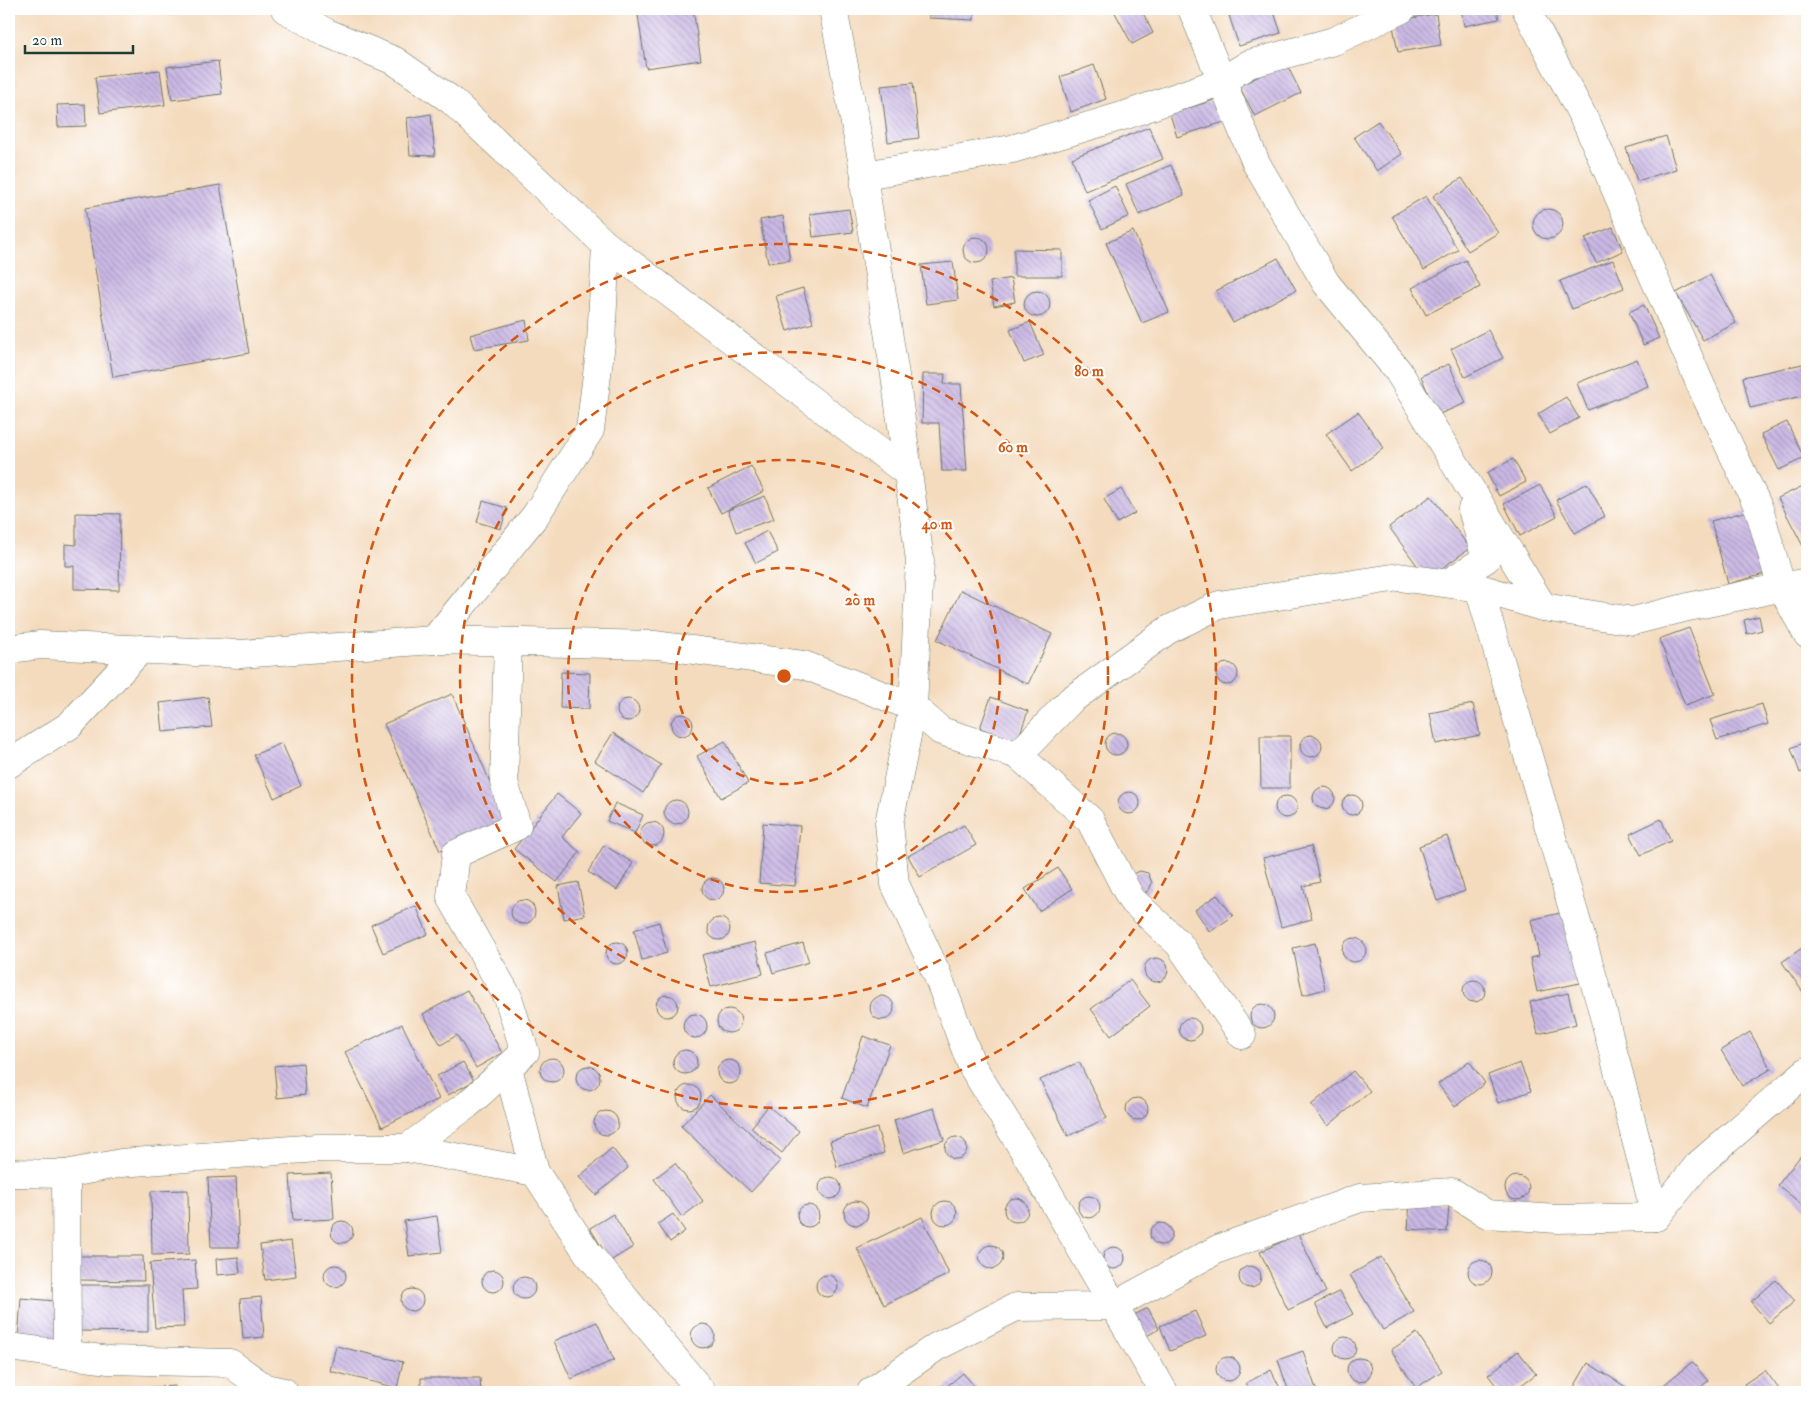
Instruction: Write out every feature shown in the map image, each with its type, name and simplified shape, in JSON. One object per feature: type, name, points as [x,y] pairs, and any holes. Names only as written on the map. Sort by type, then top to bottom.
[{"type":"street","points":[[286,9],[327,33],[396,61],[451,100],[606,245],[909,474]]},
{"type":"street","points":[[833,9],[866,175],[865,189],[909,474],[920,560],[912,707],[889,822],[896,884],[937,974],[972,1066],[1023,1149],[1164,1392]]},
{"type":"street","points":[[1192,9],[1256,164],[1326,283],[1398,371],[1543,607]]},
{"type":"street","points":[[866,175],[1012,149],[1126,115],[1222,81],[1250,64],[1334,41],[1402,9]]},
{"type":"street","points":[[1526,9],[1588,126],[1702,388],[1795,585],[1807,634]]},
{"type":"street","points":[[434,640],[535,516],[590,430],[602,343],[606,245]]},
{"type":"street","points":[[1448,583],[1486,559],[1464,481]]},
{"type":"street","points":[[1018,755],[1071,700],[1168,630],[1219,604],[1399,576],[1479,588],[1543,607],[1632,621],[1688,607],[1795,585]]},
{"type":"street","points":[[1479,588],[1601,1005],[1656,1217]]},
{"type":"street","points":[[9,648],[40,645],[240,654],[434,640],[656,645],[804,665],[912,707],[941,730],[1018,755],[1090,820],[1131,899],[1179,944],[1242,1036]]},
{"type":"street","points":[[407,1148],[467,1105],[525,1052],[508,996],[452,897],[456,854],[517,826],[504,782],[508,642]]},
{"type":"street","points":[[9,764],[70,725],[141,649]]},
{"type":"street","points":[[508,1068],[536,1172],[587,1252],[702,1392]]},
{"type":"street","points":[[871,1392],[936,1347],[1016,1307],[1113,1306],[1218,1249],[1360,1198],[1452,1192],[1487,1214],[1557,1219],[1656,1217],[1698,1165],[1807,1071]]},
{"type":"street","points":[[9,1172],[66,1174],[121,1163],[318,1148],[407,1148],[536,1172]]},
{"type":"street","points":[[66,1174],[67,1354]]},
{"type":"street","points":[[9,1347],[109,1360],[230,1363],[272,1391]]},
{"type":"building","points":[[637,9],[693,9],[701,60],[646,68]]},
{"type":"building","points":[[929,9],[974,9],[974,20],[929,18]]},
{"type":"building","points":[[1113,9],[1141,9],[1153,33],[1132,44]]},
{"type":"building","points":[[1227,9],[1273,9],[1281,33],[1239,46]]},
{"type":"building","points":[[1461,9],[1497,9],[1499,19],[1464,26]]},
{"type":"building","points":[[1436,14],[1441,45],[1398,52],[1392,21]]},
{"type":"building","points":[[218,61],[222,94],[172,100],[167,67]]},
{"type":"building","points":[[1286,63],[1301,93],[1255,116],[1239,86]]},
{"type":"building","points":[[1094,65],[1106,99],[1071,112],[1060,77]]},
{"type":"building","points":[[160,70],[165,105],[100,113],[95,77]]},
{"type":"building","points":[[913,83],[919,138],[888,142],[881,86]]},
{"type":"building","points":[[1217,99],[1224,122],[1177,137],[1170,114]]},
{"type":"building","points":[[85,104],[86,126],[58,127],[57,105]]},
{"type":"building","points":[[431,114],[435,156],[410,155],[407,118]]},
{"type":"building","points":[[1378,121],[1402,154],[1377,171],[1354,137]]},
{"type":"building","points":[[1149,127],[1163,159],[1085,191],[1072,158]]},
{"type":"building","points":[[1666,136],[1676,169],[1637,181],[1626,148]]},
{"type":"building","points":[[1171,165],[1184,195],[1139,215],[1126,184]]},
{"type":"building","points":[[1462,178],[1498,233],[1468,251],[1433,196]]},
{"type":"building","points":[[220,185],[249,353],[113,377],[85,208]]},
{"type":"building","points":[[1115,186],[1129,216],[1102,229],[1088,200]]},
{"type":"building","points":[[1426,196],[1458,250],[1424,270],[1392,216]]},
{"type":"building","points":[[849,209],[853,232],[813,237],[810,214]]},
{"type":"building","points":[[1548,209],[1558,214],[1563,224],[1558,234],[1548,239],[1538,234],[1533,224],[1538,214]]},
{"type":"building","points":[[783,216],[790,260],[768,263],[760,220]]},
{"type":"building","points":[[1613,227],[1623,251],[1596,263],[1585,238]]},
{"type":"building","points":[[1133,231],[1169,312],[1142,323],[1106,243]]},
{"type":"building","points":[[976,237],[985,241],[989,250],[985,259],[976,263],[967,259],[963,250],[967,241]]},
{"type":"building","points":[[1014,249],[1062,250],[1062,276],[1014,276]]},
{"type":"building","points":[[1278,258],[1296,290],[1233,323],[1216,291]]},
{"type":"building","points":[[1466,260],[1480,287],[1426,315],[1412,288]]},
{"type":"building","points":[[1613,260],[1624,288],[1572,309],[1560,281]]},
{"type":"building","points":[[953,262],[958,300],[926,304],[921,265]]},
{"type":"building","points":[[1710,275],[1736,323],[1703,340],[1676,293]]},
{"type":"building","points":[[1011,278],[1015,302],[994,306],[990,282]]},
{"type":"building","points":[[803,288],[813,323],[787,331],[776,296]]},
{"type":"building","points":[[1037,291],[1046,295],[1050,304],[1046,313],[1037,317],[1028,313],[1024,304],[1028,295]]},
{"type":"building","points":[[1644,305],[1659,338],[1643,345],[1629,312]]},
{"type":"building","points":[[526,320],[529,340],[474,349],[470,335]]},
{"type":"building","points":[[1030,322],[1044,355],[1024,363],[1010,330]]},
{"type":"building","points":[[1488,330],[1503,358],[1465,377],[1451,349]]},
{"type":"building","points":[[1637,359],[1648,386],[1588,410],[1577,383]]},
{"type":"building","points":[[1807,363],[1807,395],[1750,408],[1743,377]]},
{"type":"building","points":[[1449,364],[1466,403],[1437,415],[1421,376]]},
{"type":"building","points":[[923,374],[945,374],[944,384],[961,384],[967,471],[942,471],[939,423],[922,423]]},
{"type":"building","points":[[1566,397],[1579,418],[1550,434],[1538,414]]},
{"type":"building","points":[[1358,412],[1384,448],[1352,471],[1326,434]]},
{"type":"building","points":[[1787,422],[1804,458],[1779,470],[1761,434]]},
{"type":"building","points":[[1513,459],[1526,482],[1499,496],[1487,473]]},
{"type":"building","points":[[751,466],[764,491],[721,513],[708,488]]},
{"type":"building","points":[[1587,483],[1605,516],[1575,533],[1556,500]]},
{"type":"building","points":[[1807,484],[1807,546],[1804,548],[1778,498]]},
{"type":"building","points":[[1540,485],[1557,516],[1520,536],[1504,504]]},
{"type":"building","points":[[1121,489],[1135,513],[1117,523],[1104,499]]},
{"type":"building","points":[[765,496],[774,519],[736,532],[728,510]]},
{"type":"building","points":[[1431,496],[1470,548],[1427,579],[1389,527]]},
{"type":"building","points":[[483,501],[507,508],[501,529],[477,522]]},
{"type":"building","points":[[1747,511],[1764,574],[1728,584],[1711,521]]},
{"type":"building","points":[[76,513],[120,514],[119,590],[74,589],[74,566],[65,566],[65,544],[76,545]]},
{"type":"building","points":[[767,531],[778,552],[756,563],[745,543]]},
{"type":"building","points":[[961,590],[1052,634],[1028,684],[937,640]]},
{"type":"building","points":[[1759,616],[1762,630],[1747,634],[1744,620]]},
{"type":"building","points":[[1689,628],[1715,694],[1685,705],[1659,639]]},
{"type":"building","points":[[1227,663],[1235,666],[1238,674],[1235,682],[1227,685],[1219,682],[1216,674],[1219,666]]},
{"type":"building","points":[[561,672],[590,673],[589,709],[560,708]]},
{"type":"building","points":[[452,694],[507,821],[440,851],[384,724]]},
{"type":"building","points":[[208,697],[212,727],[163,732],[160,703]]},
{"type":"building","points":[[991,697],[1028,711],[1017,742],[980,728]]},
{"type":"building","points":[[624,699],[632,699],[639,706],[639,714],[632,721],[624,721],[617,714],[617,706]]},
{"type":"building","points":[[1473,704],[1480,735],[1436,744],[1430,713]]},
{"type":"building","points":[[1762,704],[1768,724],[1717,740],[1710,720]]},
{"type":"building","points":[[682,714],[690,717],[693,725],[690,733],[682,736],[674,733],[671,725],[674,717]]},
{"type":"building","points":[[613,733],[661,765],[643,793],[595,761]]},
{"type":"building","points":[[1116,733],[1124,736],[1127,744],[1124,752],[1116,755],[1108,752],[1105,744],[1108,736]]},
{"type":"building","points":[[1311,735],[1319,738],[1322,746],[1319,754],[1311,757],[1303,754],[1300,746],[1303,738]]},
{"type":"building","points":[[1260,736],[1290,736],[1290,788],[1261,788]]},
{"type":"building","points":[[725,741],[748,783],[721,798],[697,756]]},
{"type":"building","points":[[1805,742],[1807,748],[1807,770],[1800,773],[1791,748]]},
{"type":"building","points":[[282,743],[301,786],[274,798],[254,755]]},
{"type":"building","points":[[1324,787],[1332,790],[1335,798],[1332,806],[1324,809],[1316,806],[1313,798],[1316,790]]},
{"type":"building","points":[[1129,792],[1137,795],[1140,803],[1137,811],[1129,814],[1121,811],[1118,803],[1121,795]]},
{"type":"building","points":[[557,794],[581,813],[562,837],[580,852],[557,882],[514,849]]},
{"type":"building","points":[[1352,795],[1359,798],[1362,805],[1359,812],[1352,815],[1345,812],[1342,805],[1345,798]]},
{"type":"building","points":[[1286,796],[1294,799],[1297,807],[1294,815],[1286,818],[1278,815],[1275,807],[1278,799]]},
{"type":"building","points":[[676,800],[684,804],[688,812],[684,820],[676,824],[668,820],[664,812],[668,804]]},
{"type":"building","points":[[615,803],[643,815],[635,833],[607,821]]},
{"type":"building","points":[[1661,819],[1671,841],[1641,855],[1630,834]]},
{"type":"building","points":[[652,822],[660,826],[664,834],[660,842],[652,846],[644,842],[640,834],[644,826]]},
{"type":"building","points":[[763,823],[800,826],[795,886],[759,883]]},
{"type":"building","points":[[964,825],[976,845],[920,877],[908,856]]},
{"type":"building","points":[[1447,836],[1465,891],[1437,901],[1419,846]]},
{"type":"building","points":[[604,845],[633,863],[617,890],[588,872]]},
{"type":"building","points":[[1311,846],[1320,882],[1303,886],[1312,919],[1281,927],[1263,858]]},
{"type":"building","points":[[1058,868],[1072,889],[1039,911],[1025,889]]},
{"type":"building","points":[[1140,871],[1148,873],[1152,883],[1149,890],[1143,894],[1133,874]]},
{"type":"building","points":[[713,878],[721,881],[724,889],[721,897],[713,900],[705,897],[702,889],[705,881]]},
{"type":"building","points":[[578,882],[585,915],[564,919],[558,886]]},
{"type":"building","points":[[1217,895],[1233,916],[1210,932],[1195,910]]},
{"type":"building","points":[[523,900],[531,904],[535,912],[531,920],[523,924],[515,920],[511,912],[515,904]]},
{"type":"building","points":[[416,906],[428,934],[383,953],[371,925]]},
{"type":"building","points":[[1564,912],[1580,983],[1537,992],[1530,958],[1539,956],[1531,920]]},
{"type":"building","points":[[719,918],[727,921],[730,929],[727,937],[719,940],[711,937],[708,929],[711,921]]},
{"type":"building","points":[[659,922],[667,953],[642,960],[634,930]]},
{"type":"building","points":[[1354,938],[1362,942],[1366,950],[1362,958],[1354,962],[1346,958],[1342,950],[1346,942]]},
{"type":"building","points":[[617,942],[625,945],[628,953],[625,961],[617,964],[609,961],[606,953],[609,945]]},
{"type":"building","points":[[755,942],[763,974],[711,987],[702,955]]},
{"type":"building","points":[[803,943],[809,962],[773,973],[767,953]]},
{"type":"building","points":[[1315,943],[1325,989],[1303,995],[1293,948]]},
{"type":"building","points":[[1802,948],[1807,956],[1807,998],[1782,962]]},
{"type":"building","points":[[1156,958],[1164,962],[1168,970],[1164,978],[1156,982],[1148,978],[1144,970],[1148,962]]},
{"type":"building","points":[[1130,980],[1150,1006],[1111,1036],[1091,1009]]},
{"type":"building","points":[[1474,980],[1482,983],[1485,991],[1482,999],[1474,1002],[1466,999],[1463,991],[1466,983]]},
{"type":"building","points":[[467,990],[502,1053],[476,1068],[457,1035],[441,1045],[423,1014]]},
{"type":"building","points":[[1568,993],[1576,1024],[1538,1034],[1530,1002]]},
{"type":"building","points":[[667,995],[675,998],[678,1006],[675,1014],[667,1017],[659,1014],[656,1006],[659,998]]},
{"type":"building","points":[[882,996],[890,1000],[894,1008],[890,1016],[882,1020],[874,1016],[870,1008],[874,1000]]},
{"type":"building","points":[[1262,1004],[1270,1008],[1274,1016],[1270,1024],[1262,1028],[1254,1024],[1250,1016],[1254,1008]]},
{"type":"building","points":[[729,1009],[737,1013],[741,1021],[737,1029],[729,1033],[721,1029],[717,1021],[721,1013]]},
{"type":"building","points":[[695,1014],[703,1018],[707,1026],[703,1034],[695,1038],[687,1034],[683,1026],[687,1018]]},
{"type":"building","points":[[1190,1018],[1198,1021],[1201,1029],[1198,1037],[1190,1040],[1182,1037],[1179,1029],[1182,1021]]},
{"type":"building","points":[[402,1024],[439,1099],[382,1127],[345,1052]]},
{"type":"building","points":[[1750,1032],[1771,1069],[1742,1086],[1721,1050]]},
{"type":"building","points":[[863,1036],[890,1045],[867,1108],[842,1098]]},
{"type":"building","points":[[685,1050],[693,1054],[697,1062],[693,1070],[685,1074],[677,1070],[673,1062],[677,1054]]},
{"type":"building","points":[[552,1058],[560,1062],[564,1070],[560,1078],[552,1082],[544,1078],[540,1070],[544,1062]]},
{"type":"building","points":[[729,1060],[737,1064],[741,1072],[737,1080],[729,1084],[721,1080],[717,1072],[721,1064]]},
{"type":"building","points":[[1469,1061],[1485,1083],[1455,1107],[1438,1084]]},
{"type":"building","points":[[463,1062],[474,1081],[448,1095],[437,1076]]},
{"type":"building","points":[[1079,1062],[1107,1118],[1068,1136],[1040,1080]]},
{"type":"building","points":[[303,1063],[305,1095],[277,1098],[274,1066]]},
{"type":"building","points":[[1520,1063],[1531,1091],[1498,1103],[1488,1075]]},
{"type":"building","points":[[588,1066],[596,1070],[600,1078],[596,1086],[588,1090],[580,1086],[576,1078],[580,1070]]},
{"type":"building","points":[[1353,1071],[1370,1091],[1328,1126],[1311,1105]]},
{"type":"building","points":[[689,1085],[697,1089],[701,1097],[697,1105],[689,1109],[681,1105],[677,1097],[681,1089]]},
{"type":"building","points":[[710,1095],[780,1161],[751,1192],[681,1126]]},
{"type":"building","points":[[1137,1098],[1145,1101],[1148,1109],[1145,1117],[1137,1120],[1129,1117],[1126,1109],[1129,1101]]},
{"type":"building","points":[[768,1106],[799,1131],[782,1153],[751,1128]]},
{"type":"building","points":[[934,1108],[944,1140],[903,1153],[894,1120]]},
{"type":"building","points":[[606,1111],[614,1115],[618,1123],[614,1131],[606,1135],[598,1131],[594,1123],[598,1115]]},
{"type":"building","points":[[877,1128],[884,1153],[837,1167],[830,1141]]},
{"type":"building","points":[[956,1137],[964,1140],[967,1148],[964,1156],[956,1159],[948,1156],[945,1148],[948,1140]]},
{"type":"building","points":[[612,1148],[628,1168],[596,1195],[579,1177]]},
{"type":"building","points":[[1802,1154],[1807,1158],[1807,1209],[1778,1185]]},
{"type":"building","points":[[675,1163],[703,1201],[682,1217],[654,1179]]},
{"type":"building","points":[[331,1173],[334,1219],[293,1221],[290,1175]]},
{"type":"building","points":[[1517,1176],[1525,1180],[1529,1188],[1525,1196],[1517,1200],[1509,1196],[1505,1188],[1509,1180]]},
{"type":"building","points":[[236,1177],[239,1247],[211,1247],[208,1178]]},
{"type":"building","points":[[830,1177],[838,1180],[841,1188],[838,1196],[830,1199],[822,1196],[819,1188],[822,1180]]},
{"type":"building","points":[[188,1190],[189,1254],[152,1255],[151,1191]]},
{"type":"building","points":[[1089,1196],[1097,1199],[1100,1207],[1097,1215],[1089,1218],[1081,1215],[1078,1207],[1081,1199]]},
{"type":"building","points":[[1016,1198],[1024,1202],[1028,1210],[1024,1218],[1016,1222],[1008,1218],[1004,1210],[1008,1202]]},
{"type":"building","points":[[856,1201],[864,1205],[868,1213],[864,1221],[856,1225],[848,1221],[844,1213],[848,1205]]},
{"type":"building","points":[[945,1201],[953,1205],[957,1213],[953,1221],[945,1225],[937,1221],[933,1213],[937,1205]]},
{"type":"building","points":[[1410,1201],[1449,1204],[1447,1232],[1408,1229]]},
{"type":"building","points":[[808,1205],[816,1208],[819,1216],[816,1224],[808,1227],[800,1224],[797,1216],[800,1208]]},
{"type":"building","points":[[613,1214],[633,1247],[610,1261],[590,1228]]},
{"type":"building","points":[[673,1214],[685,1231],[670,1242],[658,1224]]},
{"type":"building","points":[[437,1216],[442,1252],[409,1256],[404,1221]]},
{"type":"building","points":[[922,1217],[949,1274],[884,1305],[857,1248]]},
{"type":"building","points":[[342,1221],[350,1224],[353,1232],[350,1240],[342,1243],[334,1240],[331,1232],[334,1224]]},
{"type":"building","points":[[1161,1223],[1169,1226],[1172,1234],[1169,1242],[1161,1245],[1153,1242],[1150,1234],[1153,1226]]},
{"type":"building","points":[[1298,1234],[1326,1292],[1288,1310],[1260,1252]]},
{"type":"building","points":[[291,1241],[296,1276],[265,1280],[260,1245]]},
{"type":"building","points":[[991,1245],[999,1249],[1003,1257],[999,1265],[991,1269],[983,1265],[979,1257],[983,1249]]},
{"type":"building","points":[[1114,1247],[1122,1250],[1125,1258],[1122,1266],[1114,1269],[1106,1266],[1103,1258],[1106,1250]]},
{"type":"building","points":[[79,1256],[143,1256],[144,1281],[79,1280]]},
{"type":"building","points":[[238,1257],[240,1273],[217,1275],[216,1259]]},
{"type":"building","points":[[1381,1257],[1414,1312],[1383,1330],[1350,1275]]},
{"type":"building","points":[[195,1260],[197,1289],[182,1290],[184,1327],[155,1328],[150,1263]]},
{"type":"building","points":[[1480,1260],[1488,1264],[1492,1272],[1488,1280],[1480,1284],[1472,1280],[1468,1272],[1472,1264]]},
{"type":"building","points":[[335,1265],[343,1268],[346,1276],[343,1284],[335,1287],[327,1284],[324,1276],[327,1268]]},
{"type":"building","points":[[1250,1266],[1258,1269],[1261,1277],[1258,1285],[1250,1288],[1242,1285],[1239,1277],[1242,1269]]},
{"type":"building","points":[[493,1270],[501,1273],[504,1281],[501,1289],[493,1292],[485,1289],[482,1281],[485,1273]]},
{"type":"building","points":[[827,1275],[835,1278],[838,1286],[835,1294],[827,1297],[819,1294],[816,1286],[819,1278]]},
{"type":"building","points":[[524,1277],[532,1280],[535,1288],[532,1296],[524,1299],[516,1296],[513,1288],[516,1280]]},
{"type":"building","points":[[1776,1280],[1795,1301],[1769,1323],[1751,1302]]},
{"type":"building","points":[[77,1285],[148,1285],[148,1332],[77,1331]]},
{"type":"building","points":[[412,1289],[420,1292],[423,1300],[420,1308],[412,1311],[404,1308],[401,1300],[404,1292]]},
{"type":"building","points":[[1340,1291],[1353,1314],[1327,1328],[1315,1304]]},
{"type":"building","points":[[261,1297],[264,1337],[243,1339],[240,1299]]},
{"type":"building","points":[[21,1298],[67,1302],[63,1344],[18,1340]]},
{"type":"building","points":[[1148,1308],[1159,1329],[1143,1338],[1132,1316]]},
{"type":"building","points":[[1195,1311],[1206,1336],[1170,1351],[1160,1326]]},
{"type":"building","points":[[597,1322],[614,1360],[571,1379],[554,1341]]},
{"type":"building","points":[[703,1324],[711,1328],[715,1336],[711,1344],[703,1348],[695,1344],[691,1336],[695,1328]]},
{"type":"building","points":[[1417,1333],[1442,1371],[1416,1388],[1391,1350]]},
{"type":"building","points":[[1345,1337],[1353,1340],[1356,1348],[1353,1356],[1345,1359],[1337,1356],[1334,1348],[1337,1340]]},
{"type":"building","points":[[336,1346],[403,1362],[397,1388],[330,1371]]},
{"type":"building","points":[[1303,1351],[1317,1392],[1289,1392],[1278,1360]]},
{"type":"building","points":[[1518,1351],[1536,1374],[1512,1392],[1501,1392],[1488,1375]]},
{"type":"building","points":[[1228,1357],[1237,1360],[1240,1369],[1237,1378],[1228,1381],[1219,1378],[1216,1369],[1219,1360]]},
{"type":"building","points":[[1359,1358],[1367,1362],[1371,1370],[1367,1378],[1359,1382],[1351,1378],[1347,1370],[1351,1362]]},
{"type":"building","points":[[1692,1362],[1708,1381],[1695,1392],[1655,1392]]},
{"type":"building","points":[[1588,1363],[1626,1387],[1623,1392],[1582,1392],[1574,1387]]},
{"type":"building","points":[[1271,1370],[1282,1392],[1250,1392],[1246,1383]]},
{"type":"building","points":[[1765,1370],[1781,1392],[1750,1392],[1744,1384]]},
{"type":"building","points":[[963,1373],[979,1392],[940,1392]]},
{"type":"building","points":[[421,1378],[480,1378],[481,1392],[421,1392]]},
{"type":"building","points":[[1807,1383],[1807,1392],[1795,1392]]},
{"type":"building","points":[[175,1386],[175,1392],[138,1392],[138,1388]]}]
